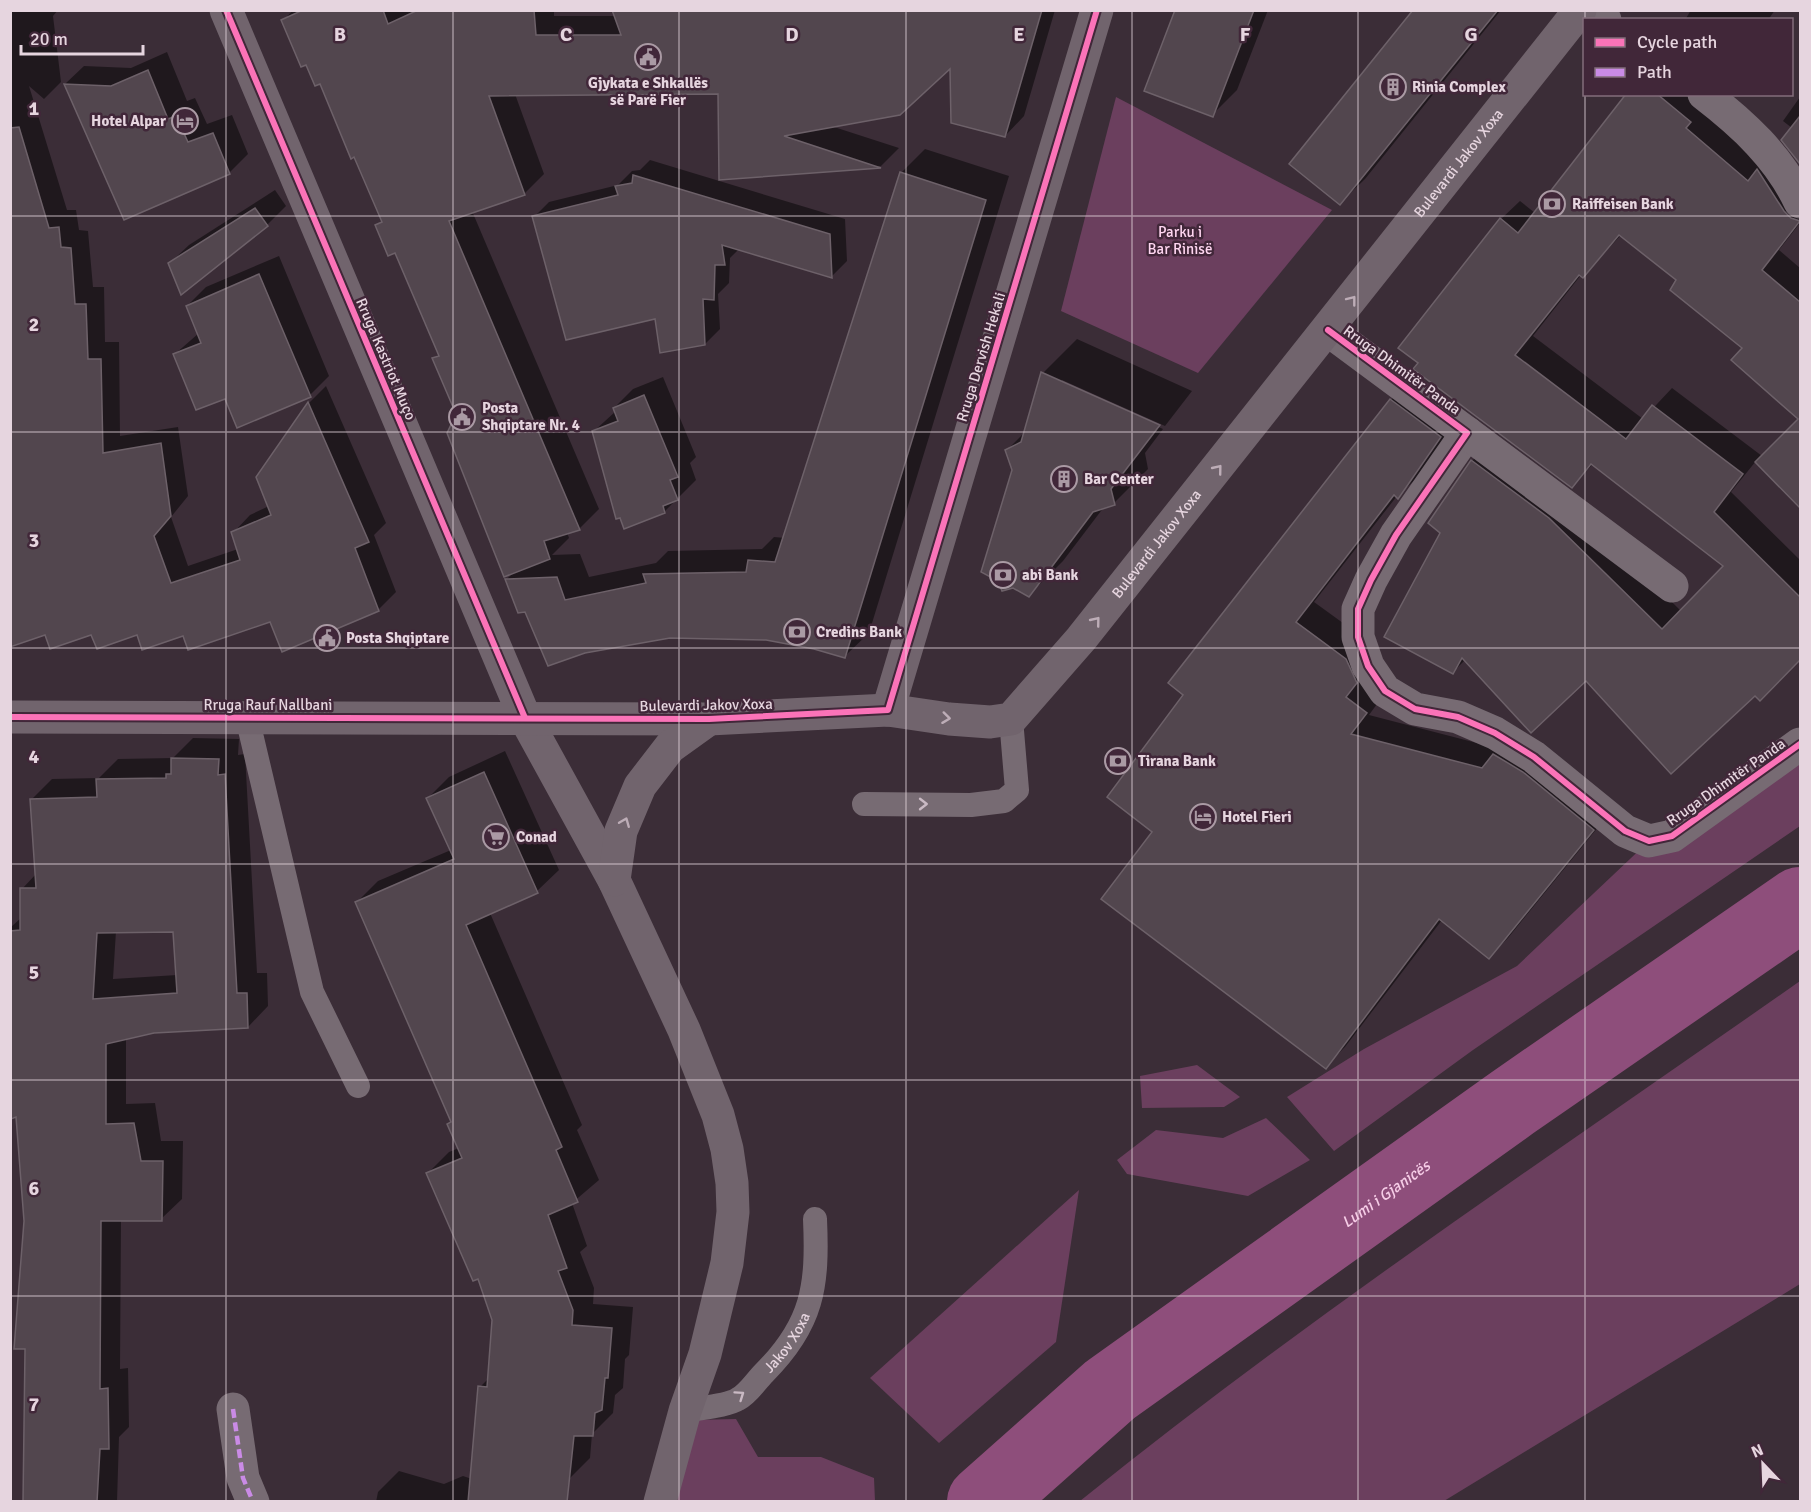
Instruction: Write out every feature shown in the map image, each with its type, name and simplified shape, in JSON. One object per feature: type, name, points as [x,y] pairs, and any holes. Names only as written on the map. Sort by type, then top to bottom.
[{"type":"main road","name":"Rruga Kastriot Muço","points":[[226,10],[525,718]]},
{"type":"main road","name":"Rruga Dervish Hekali","points":[[888,710],[1097,10]]},
{"type":"main road","name":"Bulevardi Jakov Xoxa","points":[[525,718],[709,719],[888,710],[949,719],[990,722],[1011,719],[1081,639],[1580,10]]},
{"type":"main road","name":"Rruga Rauf Nallbani","points":[[10,717],[525,718]]},
{"type":"main road","points":[[525,718],[614,880],[684,1029],[718,1115],[727,1149],[733,1212],[727,1263],[711,1331],[685,1411],[660,1502]]},
{"type":"main road","points":[[614,880],[621,831],[640,786],[670,747],[709,719]]},
{"type":"street","points":[[1706,96],[1744,126],[1774,161],[1800,202]]},
{"type":"street","name":"Rruga Dhimitër Panda","points":[[1328,330],[1672,586]]},
{"type":"street","name":"Rruga Dhimitër Panda","points":[[1467,432],[1396,535],[1358,609],[1358,637],[1368,666],[1385,691],[1415,709],[1458,717],[1495,733],[1534,757],[1625,831],[1649,841],[1672,836],[1800,744]]},
{"type":"street","points":[[233,1409],[243,1478],[253,1502]]},
{"type":"lane","points":[[247,717],[312,992],[358,1086]]},
{"type":"lane","points":[[864,804],[971,804],[1004,801],[1017,790],[1011,719]]},
{"type":"lane","name":"Jakov Xoxa","points":[[685,1411],[738,1400],[784,1353],[801,1328],[812,1295],[817,1267],[816,1219]]},
{"type":"green space","name":"Parku i Bar Rinisë","points":[[1116,97],[1332,210],[1198,373],[1061,311]]},
{"type":"green space","points":[[1800,744],[1800,826],[1473,1050],[1334,1151],[1287,1097],[1364,1049],[1517,966],[1649,841]]},
{"type":"green space","points":[[1800,981],[1800,1284],[1444,1501],[1080,1501],[1167,1432],[1345,1300]]},
{"type":"green space","points":[[1197,1065],[1240,1097],[1224,1107],[1142,1108],[1140,1076]]},
{"type":"green space","points":[[1266,1118],[1310,1160],[1248,1196],[1127,1174],[1117,1160],[1156,1130],[1223,1138]]},
{"type":"green space","points":[[1079,1190],[1056,1342],[939,1443],[870,1378]]},
{"type":"green space","points":[[736,1419],[758,1457],[821,1457],[874,1478],[875,1501],[672,1502],[693,1420]]},
{"type":"building","points":[[303,10],[383,10],[388,24],[418,10],[534,10],[536,35],[621,35],[612,10],[1042,10],[1005,137],[951,123],[950,69],[900,115],[784,136],[881,168],[719,180],[718,94],[489,96],[525,195],[449,221],[580,530],[544,541],[550,559],[504,577],[447,433],[456,414],[432,358],[439,356],[395,253],[388,256],[375,225],[382,222],[354,157],[351,159],[320,84],[315,86],[306,65],[301,67],[281,20]]},
{"type":"building","points":[[1175,10],[1254,10],[1213,117],[1144,91]]},
{"type":"building","name":"Rinia Complex","points":[[1413,10],[1498,10],[1340,205],[1289,164]]},
{"type":"building","points":[[148,70],[168,119],[176,116],[188,142],[213,133],[230,174],[124,220],[64,84],[111,86]]},
{"type":"building","points":[[1624,96],[1659,96],[1691,122],[1686,128],[1748,181],[1757,169],[1784,211],[1791,218],[1800,221],[1762,270],[1800,302],[1800,508],[1755,462],[1798,419],[1731,360],[1742,348],[1670,290],[1676,280],[1619,235],[1583,278],[1579,275],[1515,355],[1626,439],[1652,405],[1743,474],[1714,512],[1800,597],[1800,660],[1760,701],[1755,696],[1671,774],[1586,681],[1531,733],[1462,658],[1453,674],[1384,637],[1440,533],[1428,523],[1471,460],[1549,518],[1662,629],[1723,566],[1591,464],[1572,488],[1413,369],[1418,363],[1398,348],[1500,218],[1518,233]]},
{"type":"building","points":[[1800,116],[1800,164],[1781,140]]},
{"type":"building","points":[[19,127],[49,228],[59,227],[61,247],[71,248],[75,304],[86,304],[88,359],[101,359],[103,453],[161,443],[171,516],[154,536],[171,583],[240,560],[231,532],[271,515],[256,477],[308,402],[369,542],[355,548],[379,611],[282,652],[270,622],[188,650],[183,636],[142,650],[137,635],[97,649],[91,635],[50,649],[45,635],[10,647],[10,128]]},
{"type":"building","points":[[900,172],[986,200],[845,658],[814,649],[766,640],[670,638],[585,653],[548,666],[525,612],[518,613],[505,579],[557,577],[565,600],[646,583],[643,574],[746,572],[748,560],[775,562]]},
{"type":"building","points":[[633,175],[830,234],[832,278],[722,245],[725,265],[715,265],[714,300],[703,299],[705,345],[660,353],[655,319],[566,340],[532,216],[618,195],[615,186],[632,183]]},
{"type":"building","points":[[255,208],[268,226],[181,295],[168,263]]},
{"type":"building","points":[[259,274],[311,397],[237,428],[225,399],[196,410],[173,354],[201,343],[186,306]]},
{"type":"building","name":"Bar Center","points":[[1041,372],[1160,425],[1111,489],[1115,505],[1093,512],[1029,597],[1013,588],[1002,591],[998,581],[981,572],[1012,470],[1005,450],[1021,442]]},
{"type":"building","points":[[644,395],[678,477],[670,480],[678,500],[663,506],[665,513],[624,529],[620,518],[616,519],[592,431],[618,421],[613,408]]},
{"type":"building","points":[[1390,399],[1441,437],[1398,499],[1394,495],[1296,622],[1346,659],[1357,683],[1346,697],[1367,713],[1351,734],[1482,768],[1493,754],[1523,772],[1594,830],[1489,959],[1439,919],[1326,1069],[1101,899],[1152,832],[1107,797],[1183,695],[1168,683]]},
{"type":"building","points":[[171,758],[219,759],[218,775],[225,774],[237,993],[247,993],[248,1028],[154,1033],[106,1044],[106,1124],[134,1123],[141,1161],[163,1161],[162,1221],[101,1221],[100,1389],[108,1388],[109,1449],[100,1449],[97,1502],[23,1502],[25,1349],[14,1349],[24,1221],[16,1117],[11,1119],[10,931],[20,930],[20,888],[36,888],[30,799],[97,797],[96,779],[166,778],[166,774],[171,774]],"holes":[[[173,932],[177,993],[93,999],[97,933]]]},
{"type":"building","points":[[484,772],[538,893],[466,925],[562,1147],[556,1150],[578,1202],[548,1215],[567,1268],[558,1271],[573,1310],[572,1325],[612,1328],[608,1378],[605,1378],[602,1410],[595,1413],[593,1436],[574,1436],[567,1502],[468,1502],[478,1386],[487,1387],[492,1320],[478,1279],[473,1281],[426,1173],[462,1158],[447,1124],[451,1122],[355,902],[454,859],[426,798]]},
{"type":"waterway","name":"Lumi i Gjanicës","points":[[984,1502],[1110,1390],[1512,1103],[1800,904]]},
{"type":"marked path","points":[[233,1409],[243,1478],[253,1502]]},
{"type":"cycle path","points":[[226,10],[525,718]]},
{"type":"cycle path","points":[[10,717],[709,719],[888,710],[1097,10]]},
{"type":"cycle path","points":[[1328,330],[1467,433],[1396,535],[1358,609],[1358,637],[1368,666],[1385,691],[1415,709],[1458,717],[1495,733],[1534,757],[1625,831],[1649,841],[1672,836],[1800,744]]},
{"type":"place","name":"Gjykata e Shkallës së Parë Fier","points":[[648,57]]},
{"type":"place","name":"Rinia Complex","points":[[1393,87]]},
{"type":"place","name":"Hotel Alpar","points":[[185,121]]},
{"type":"place","name":"Raiffeisen Bank","points":[[1552,204]]},
{"type":"place","name":"Posta Shqiptare Nr. 4","points":[[462,417]]},
{"type":"place","name":"Bar Center","points":[[1064,479]]},
{"type":"place","name":"abi Bank","points":[[1003,575]]},
{"type":"place","name":"Credins Bank","points":[[797,632]]},
{"type":"place","name":"Posta Shqiptare","points":[[327,638]]},
{"type":"place","name":"Tirana Bank","points":[[1118,761]]},
{"type":"place","name":"Hotel Fieri","points":[[1203,817]]},
{"type":"place","name":"Conad","points":[[496,837]]}]
